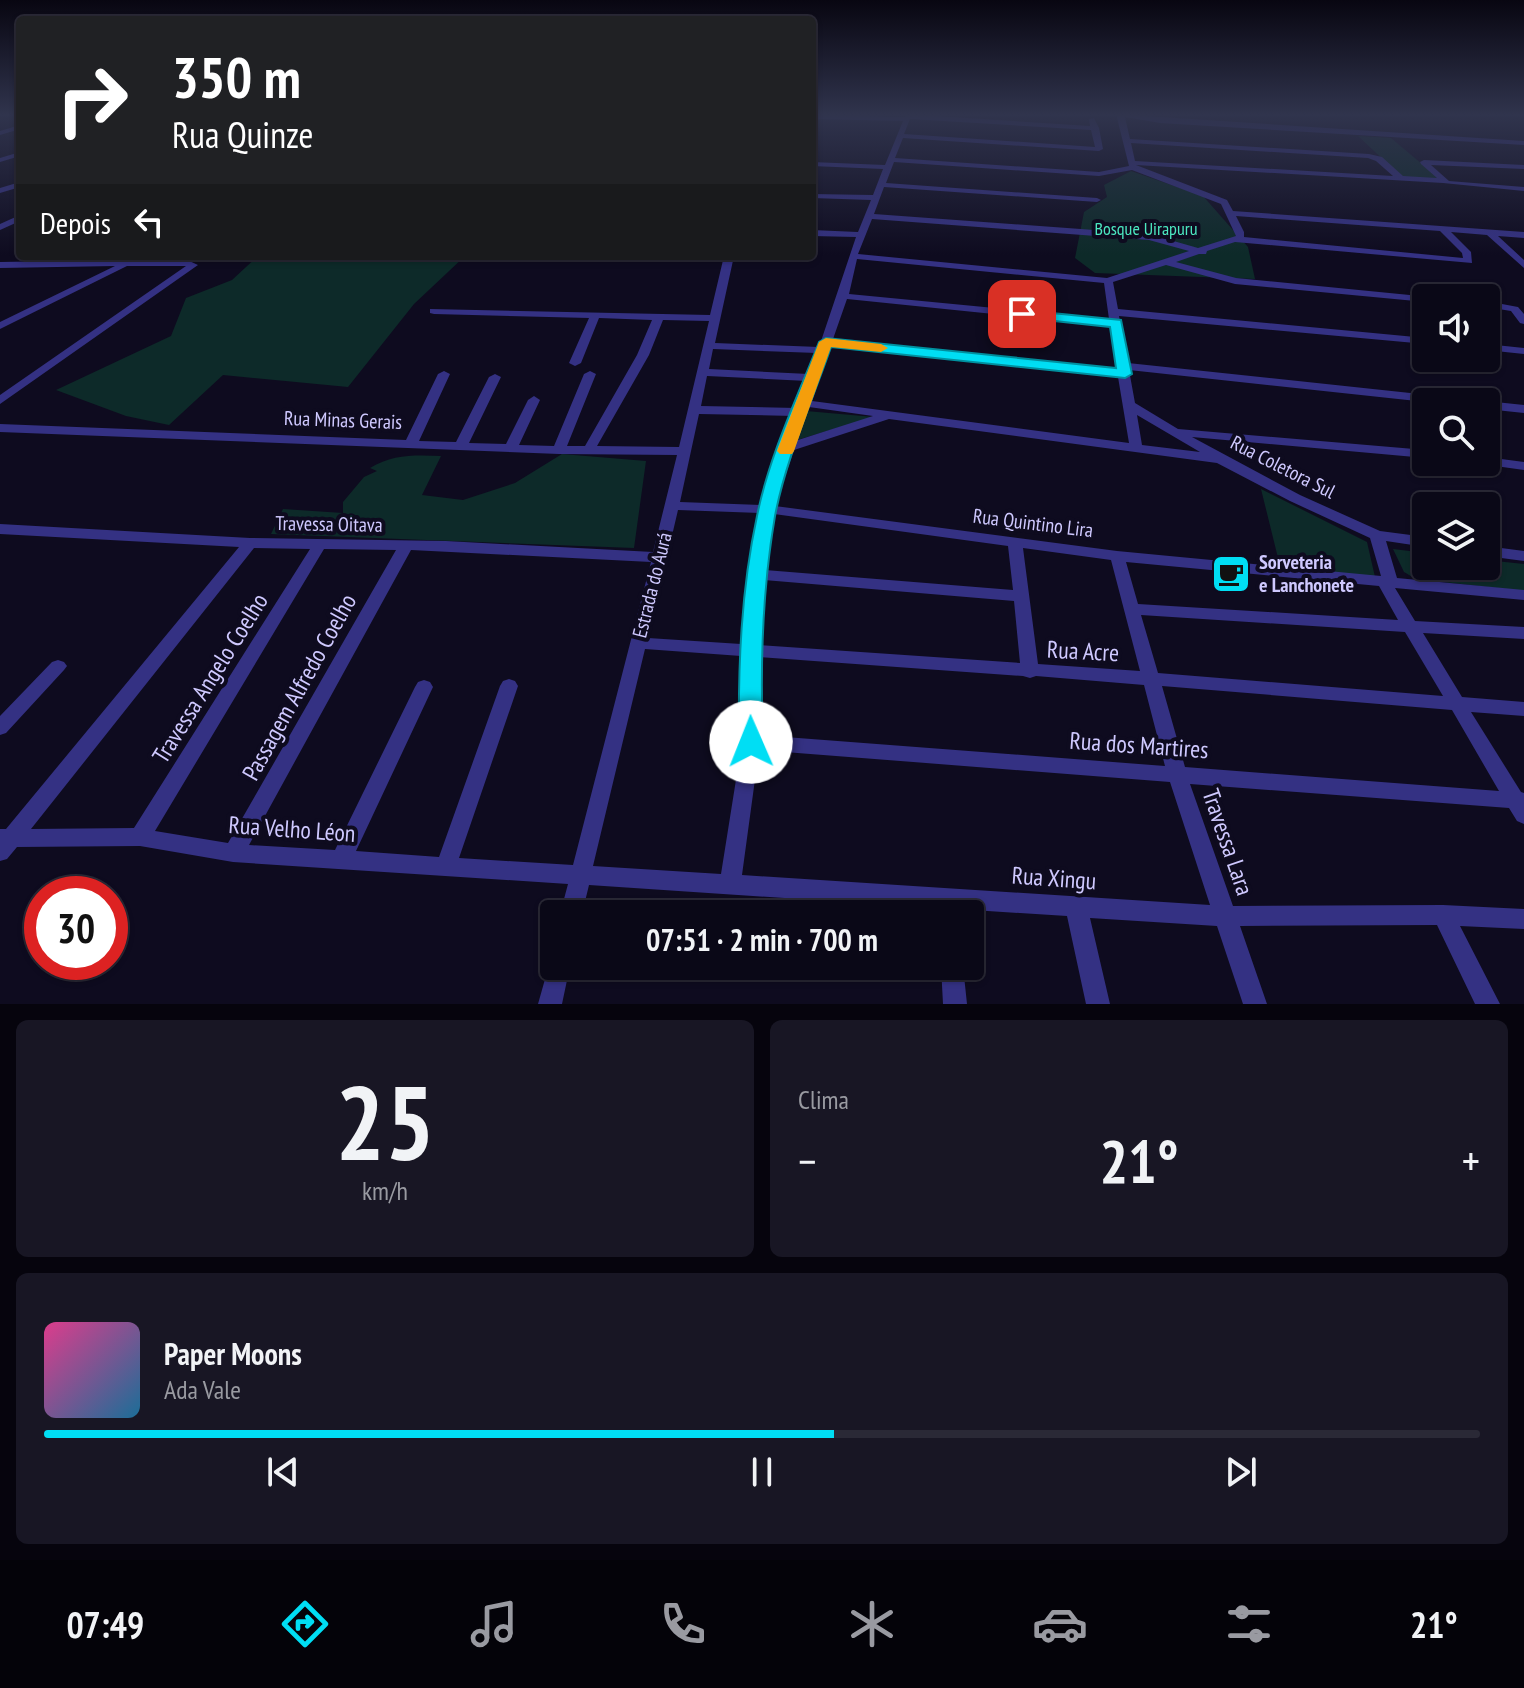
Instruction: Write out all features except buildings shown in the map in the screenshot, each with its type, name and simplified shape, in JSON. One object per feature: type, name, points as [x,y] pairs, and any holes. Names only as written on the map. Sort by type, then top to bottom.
[{"type":"street","points":[[842,161],[842,165]]},
{"type":"street","points":[[730,883],[751,742],[749,649],[767,509],[843,296],[853,256],[891,161]]},
{"type":"street","points":[[1131,161],[1132,166]]},
{"type":"street","points":[[1381,161],[1400,178]]},
{"type":"street","points":[[1427,161],[1424,162],[1443,181]]},
{"type":"street","points":[[1441,161],[1524,167]]},
{"type":"street","points":[[816,164],[890,164],[1099,174],[1132,166],[1390,180],[1400,178],[1524,189]]},
{"type":"street","points":[[853,256],[1108,281],[1203,252],[1240,237],[1232,213],[1218,199],[1132,166]]},
{"type":"street","points":[[883,185],[1097,200]]},
{"type":"street","points":[[816,196],[875,198]]},
{"type":"street","points":[[1232,213],[1524,235]]},
{"type":"street","points":[[871,216],[1167,239],[1203,252]]},
{"type":"street","points":[[1234,239],[1469,261],[1466,252],[1443,229]]},
{"type":"street","points":[[1489,232],[1524,265]]},
{"type":"street","points":[[816,233],[863,235]]},
{"type":"street","points":[[0,268],[25,260]]},
{"type":"street","points":[[0,326],[135,260]]},
{"type":"street","name":"Estrada do Aurá","points":[[574,900],[672,506],[728,260]]},
{"type":"street","points":[[0,400],[193,265],[185,262],[13,265]]},
{"type":"street","points":[[1166,262],[1235,281],[1412,298]]},
{"type":"street","points":[[1108,281],[1136,447]]},
{"type":"street","points":[[843,296],[1412,340]]},
{"type":"street","points":[[1500,306],[1514,309],[1524,321]]},
{"type":"street","points":[[434,311],[716,318]]},
{"type":"street","points":[[575,363],[595,315]]},
{"type":"street","points":[[590,448],[643,355],[659,316]]},
{"type":"street","points":[[709,346],[824,346],[1412,398]]},
{"type":"street","points":[[1500,348],[1524,351]]},
{"type":"street","points":[[703,372],[813,378]]},
{"type":"street","points":[[412,442],[444,374]]},
{"type":"street","points":[[559,450],[590,374]]},
{"type":"street","points":[[461,445],[495,377]]},
{"type":"street","points":[[511,447],[534,400]]},
{"type":"street","name":"Rua Coletora Sul","points":[[1131,406],[1220,459],[1295,498],[1377,535],[1412,540]]},
{"type":"street","points":[[1500,406],[1524,409]]},
{"type":"street","points":[[694,410],[802,408],[889,415],[1220,459]]},
{"type":"street","points":[[787,448],[889,415]]},
{"type":"street","name":"Rua Minas Gerais","points":[[0,428],[559,450],[684,451]]},
{"type":"street","points":[[1175,431],[1412,453]]},
{"type":"street","points":[[1500,463],[1524,466]]},
{"type":"street","name":"Rua Quintino Lira","points":[[672,506],[767,509],[1117,556],[1524,595]]},
{"type":"street","name":"Travessa Oitava","points":[[0,529],[250,543],[406,545],[657,557]]},
{"type":"street","points":[[1377,535],[1390,580],[1387,587],[1521,805]]},
{"type":"street","points":[[4,843],[250,543]]},
{"type":"street","name":"Travessa Angelo Coelho","points":[[140,837],[320,544]]},
{"type":"street","points":[[1015,544],[1030,672]]},
{"type":"street","name":"Passagem Alfredo Coelho","points":[[233,853],[406,545]]},
{"type":"street","points":[[1500,553],[1524,556]]},
{"type":"street","name":"Travessa Lara","points":[[1117,556],[1177,774],[1255,1004]]},
{"type":"street","points":[[757,574],[1019,596]]},
{"type":"street","points":[[1131,609],[1524,633]]},
{"type":"street","name":"Rua Acre","points":[[638,643],[1524,709]]},
{"type":"street","points":[[0,728],[58,666]]},
{"type":"street","points":[[446,866],[509,686]]},
{"type":"street","points":[[341,860],[424,687]]},
{"type":"street","name":"Rua dos Martires","points":[[751,742],[1177,774],[1521,805]]},
{"type":"street","name":"Rua Velho Léon","points":[[4,843],[140,837],[233,853],[580,875]]},
{"type":"street","name":"Rua Xingu","points":[[580,875],[730,883],[879,900]]},
{"type":"street","name":"Rua Xingu","points":[[984,905],[1076,906],[1225,916],[1443,915],[1524,919]]},
{"type":"street","points":[[1076,906],[1098,1004]]},
{"type":"street","points":[[1443,915],[1488,1004]]},
{"type":"street","points":[[550,1004],[556,980]]},
{"type":"street","points":[[953,980],[955,1004]]},
{"type":"green space","points":[[1385,161],[1418,161],[1441,180],[1403,178]]},
{"type":"green space","name":"Bosque Uirapuru","points":[[1131,171],[1203,196],[1248,247],[1255,279],[1095,273],[1075,258],[1084,212],[1107,197],[1104,185]]},
{"type":"green space","points":[[254,260],[461,260],[414,304],[348,387],[223,375],[169,425],[126,416],[56,390],[171,336],[186,298],[232,280]]},
{"type":"green space","points":[[806,411],[874,417],[797,440]]},
{"type":"green space","points":[[562,454],[646,461],[634,548],[271,534],[283,509],[343,513],[343,502],[364,477],[377,471],[370,468],[387,460],[441,456],[422,495],[463,500],[515,483]]},
{"type":"green space","points":[[1261,489],[1367,542],[1375,577],[1280,566]]},
{"type":"green space","points":[[1393,549],[1412,551],[1412,577],[1404,572]]},
{"type":"green space","points":[[1500,561],[1524,564],[1524,591],[1425,580],[1500,580]]},
{"type":"slow traffic","points":[[786,451],[826,342],[881,348]]},
{"type":"place","name":"Sorveteria e Lanchonete","points":[[1231,574]]},
{"type":"route","points":[[751,742],[749,649],[766,516],[774,483],[826,342],[1125,374],[1116,323],[1022,314]]}]
